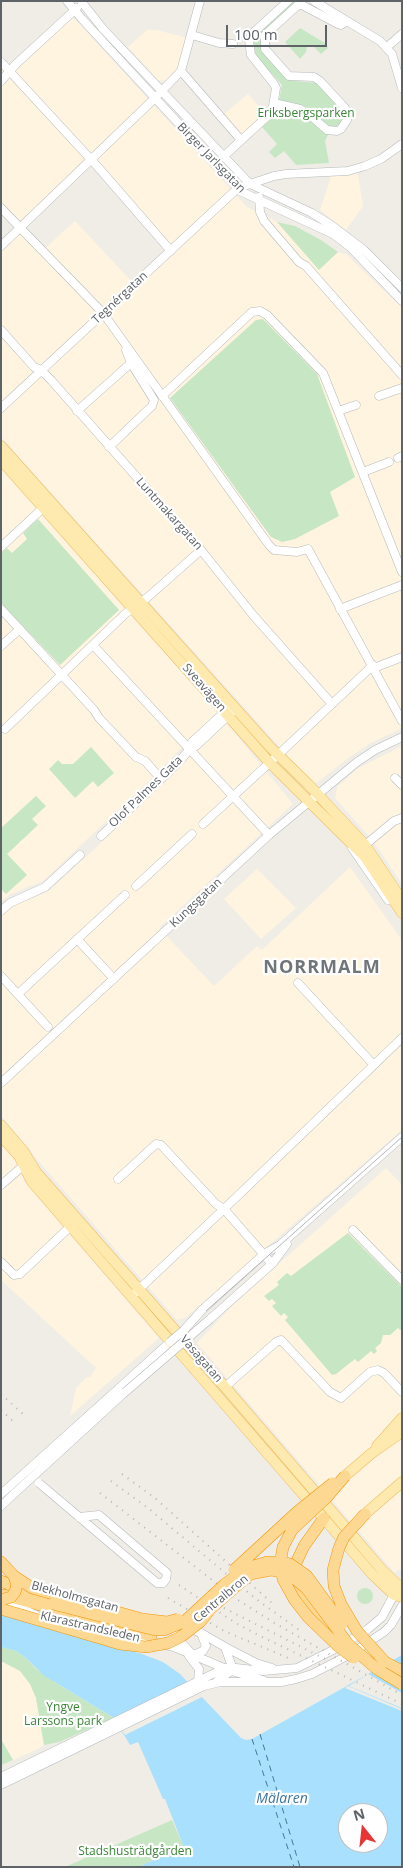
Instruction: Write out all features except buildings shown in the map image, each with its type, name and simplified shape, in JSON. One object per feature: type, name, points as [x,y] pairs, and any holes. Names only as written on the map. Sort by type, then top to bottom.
[{"type":"highway","points":[[225,1584],[233,1571],[296,1512],[321,1491],[345,1476]]},
{"type":"highway","points":[[345,1476],[326,1498],[292,1530],[283,1547],[281,1572],[287,1589],[308,1617],[352,1657],[381,1666]]},
{"type":"highway","points":[[370,1511],[348,1532],[339,1548],[333,1570],[334,1586],[341,1604],[381,1666]]},
{"type":"highway","points":[[324,1518],[299,1556],[296,1572],[297,1587],[307,1605],[337,1643]]},
{"type":"highway","points":[[1,1562],[14,1576],[32,1588],[142,1619],[166,1622],[198,1610]]},
{"type":"highway","name":"Centralbron","points":[[1,1594],[155,1630],[173,1628],[184,1622],[225,1584],[247,1568],[257,1564],[279,1562],[290,1564],[307,1576],[342,1624],[381,1666],[402,1684]]},
{"type":"highway","name":"Centralbron","points":[[51,1606],[142,1634],[161,1636],[188,1627],[250,1574],[271,1570],[289,1574],[306,1588],[349,1645],[381,1666],[402,1671]]},
{"type":"highway","points":[[1,1599],[11,1597],[15,1592],[17,1585],[14,1576]]},
{"type":"highway","points":[[1,1581],[51,1606]]},
{"type":"highway","name":"Klarastrandsleden","points":[[1,1586],[51,1606]]},
{"type":"highway","points":[[1,1609],[120,1644],[146,1647],[168,1643],[182,1636],[200,1622],[213,1606]]},
{"type":"main road","name":"Sveavägen","points":[[1,446],[137,605],[274,759],[308,802],[350,844]]},
{"type":"main road","name":"Sveavägen","points":[[1,460],[137,605]]},
{"type":"main road","name":"Sveavägen","points":[[274,759],[318,795],[365,845],[402,900]]},
{"type":"main road","points":[[350,844],[365,858],[402,913]]},
{"type":"main road","name":"Vasagatan","points":[[1,1125],[24,1152],[36,1172],[75,1223],[221,1390],[315,1491],[400,1591]]},
{"type":"main road","name":"Vasagatan","points":[[1,1136],[19,1156],[32,1182],[75,1223]]},
{"type":"main road","points":[[23,1166],[36,1172]]},
{"type":"main road","name":"Vasagatan","points":[[221,1390],[300,1490],[380,1582],[400,1591]]},
{"type":"main road","points":[[372,1453],[386,1434],[402,1418]]},
{"type":"main road","points":[[345,1476],[372,1453],[402,1432]]},
{"type":"main road","points":[[370,1511],[402,1473]]},
{"type":"main road","points":[[370,1511],[402,1482]]},
{"type":"main road","points":[[300,1490],[306,1487],[315,1491]]},
{"type":"main road","points":[[324,1518],[332,1517],[343,1524]]},
{"type":"street","name":"Birger Jarlsgatan","points":[[67,1],[238,188],[246,195],[333,234],[350,247],[402,301]]},
{"type":"street","points":[[1,246],[181,71],[200,1]]},
{"type":"street","points":[[222,157],[272,112],[276,88],[251,55],[249,40],[254,32],[288,1]]},
{"type":"street","points":[[314,1],[380,41],[392,54],[402,88]]},
{"type":"street","name":"Birger Jarlsgatan","points":[[82,2],[103,29],[162,90],[222,157],[250,184],[312,213],[338,229],[364,250],[402,288]]},
{"type":"street","points":[[1,81],[75,11],[82,2]]},
{"type":"street","points":[[274,103],[300,108],[327,130],[336,131],[341,129],[347,120],[344,108],[320,81],[314,77],[289,76],[265,49],[265,35],[298,5],[302,5],[338,24],[341,25],[346,21]]},
{"type":"street","points":[[387,48],[402,34]]},
{"type":"street","points":[[192,35],[219,43],[233,44]]},
{"type":"street","points":[[1,62],[171,251]]},
{"type":"street","points":[[181,71],[241,140]]},
{"type":"street","points":[[238,188],[286,174],[348,171],[381,159],[402,144]]},
{"type":"street","points":[[263,180],[258,200],[264,221],[402,374]]},
{"type":"street","name":"Tegnérgatan","points":[[1,408],[238,188]]},
{"type":"street","points":[[1,208],[103,314],[274,550],[297,552],[308,549],[373,666],[401,721]]},
{"type":"street","points":[[162,396],[252,312],[260,311],[267,314],[323,373],[402,572]]},
{"type":"street","name":"Luntmakargatan","points":[[1,330],[34,367],[41,370],[201,550],[253,615],[332,704]]},
{"type":"street","points":[[109,447],[152,406],[154,400],[131,364],[126,353],[126,346]]},
{"type":"street","points":[[77,411],[131,364]]},
{"type":"street","points":[[379,396],[402,388]]},
{"type":"street","points":[[338,411],[356,405]]},
{"type":"street","points":[[363,472],[389,462]]},
{"type":"street","points":[[1,547],[44,508]]},
{"type":"street","points":[[6,729],[93,645],[201,550]]},
{"type":"street","points":[[340,609],[402,585]]},
{"type":"street","points":[[1,609],[130,751],[144,761],[161,779]]},
{"type":"street","points":[[1,646],[20,629]]},
{"type":"street","points":[[93,645],[190,748],[211,774],[270,835]]},
{"type":"street","points":[[203,824],[368,670],[373,666],[402,657]]},
{"type":"street","name":"Olof Palmes Gata","points":[[101,836],[161,779],[190,748],[192,742],[230,710]]},
{"type":"street","name":"Kungsgatan","points":[[1,1083],[308,802],[357,762],[375,750],[402,737]]},
{"type":"street","points":[[396,778],[402,785]]},
{"type":"street","points":[[365,845],[396,820],[402,818]]},
{"type":"street","points":[[136,886],[192,834]]},
{"type":"street","name":"Sveavägen","points":[[350,844],[402,921]]},
{"type":"street","points":[[1,911],[10,903],[46,887],[80,855]]},
{"type":"street","points":[[18,994],[125,895]]},
{"type":"street","points":[[78,939],[114,979]]},
{"type":"street","points":[[1,976],[48,1027]]},
{"type":"street","points":[[298,983],[373,1064]]},
{"type":"street","points":[[135,1292],[402,1038]]},
{"type":"street","points":[[1,1506],[184,1330],[202,1310],[264,1254],[280,1245],[402,1137]]},
{"type":"street","points":[[120,1392],[210,1319],[272,1264],[283,1248],[402,1142]]},
{"type":"street","points":[[118,1179],[156,1144],[162,1145],[216,1204],[224,1209],[272,1264]]},
{"type":"street","points":[[1,1185],[23,1166]]},
{"type":"street","points":[[1,1262],[14,1275],[23,1272],[75,1223]]},
{"type":"street","points":[[353,1230],[402,1280]]},
{"type":"street","points":[[221,1390],[276,1342],[281,1340],[330,1392],[340,1398],[370,1372],[378,1370],[384,1372],[402,1392]]},
{"type":"street","points":[[1,1494],[69,1439]]},
{"type":"street","points":[[26,1472],[32,1478],[157,1583],[163,1583],[166,1579],[167,1573],[99,1515],[79,1517]]},
{"type":"street","name":"Blekholmsgatan","points":[[1,1573],[29,1586],[151,1617],[199,1632],[256,1663],[281,1670]]},
{"type":"street","name":"Klarastrandsleden","points":[[210,1684],[229,1669],[263,1671],[297,1668],[337,1643],[378,1621],[400,1591]]},
{"type":"street","name":"Klarastrandsleden","points":[[1,1599],[35,1615],[184,1649],[193,1656],[270,1682]]},
{"type":"street","name":"Klarastrandsleden","points":[[194,1686],[229,1682],[289,1681],[304,1677],[349,1655],[384,1632],[391,1625],[402,1606]]},
{"type":"street","name":"Blekholmsgatan","points":[[151,1617],[178,1638],[184,1649]]},
{"type":"street","points":[[193,1656],[203,1651],[206,1646],[199,1632],[190,1636],[184,1649],[196,1663],[199,1672],[194,1686]]},
{"type":"street","points":[[1,1785],[229,1669],[224,1647]]},
{"type":"street","points":[[1,1777],[118,1724]]},
{"type":"shaded area","points":[[72,16],[247,207],[277,222],[319,269],[338,252],[346,254],[402,308],[402,728],[369,744],[318,782],[312,783],[1,437],[1,248],[20,228],[1,208],[1,63],[10,73]],"holes":[[[91,161],[171,252],[135,285],[75,221],[42,251],[21,228]],[[256,320],[296,352],[316,374],[355,477],[330,492],[313,529],[305,534],[214,458],[170,398]]]},
{"type":"shaded area","points":[[147,30],[157,30],[191,39],[177,74],[164,81],[158,80],[128,47]]},
{"type":"shaded area","points":[[248,94],[271,120],[240,146],[218,119]]},
{"type":"shaded area","points":[[357,169],[363,206],[346,230],[320,210],[331,172]]},
{"type":"shaded area","points":[[1,468],[218,713],[43,881],[9,895],[1,902]]},
{"type":"shaded area","points":[[224,720],[293,804],[159,928],[214,986],[257,946],[262,950],[350,867],[402,940],[402,1130],[185,1318],[177,1320],[1,1116],[1,916],[14,904],[34,898],[50,890],[103,841],[176,765]]},
{"type":"shaded area","points":[[402,746],[402,884],[373,841],[335,798],[337,787],[357,769]]},
{"type":"shaded area","points":[[257,869],[296,908],[261,939],[224,899]]},
{"type":"shaded area","points":[[1,1144],[15,1159],[24,1181],[159,1338],[70,1416],[76,1388],[87,1377],[90,1377],[96,1368],[1,1280]]},
{"type":"shaded area","points":[[386,1168],[402,1185],[402,1569],[394,1572],[197,1343],[233,1305]]},
{"type":"shaded area","points":[[1,1661],[20,1671],[30,1684],[36,1698],[44,1745],[13,1760],[1,1739]]},
{"type":"green space","name":"Eriksbergsparken","points":[[291,1],[297,1],[261,36],[261,50],[288,80],[316,83],[342,109],[344,119],[341,124],[331,129],[325,141],[329,163],[296,165],[284,151],[275,158],[269,152],[277,144],[262,127],[276,115],[282,85],[256,56],[252,43],[256,34]]},
{"type":"green space","points":[[300,28],[325,43],[328,48],[321,54],[312,45],[307,46],[306,52],[300,59],[285,42]]},
{"type":"green space","points":[[277,222],[295,226],[338,252],[319,270]]},
{"type":"green space","points":[[263,319],[317,374],[355,477],[330,492],[339,516],[295,539],[282,542],[271,537],[170,398],[256,320]]},
{"type":"green space","points":[[38,519],[119,610],[60,665],[1,603],[1,553],[7,548],[12,553],[27,539],[23,533]]},
{"type":"green space","points":[[91,747],[114,773],[98,787],[93,781],[75,798],[49,769],[58,760],[62,764],[73,764]]},
{"type":"green space","points":[[36,796],[46,806],[32,819],[38,825],[7,854],[27,875],[6,894],[1,889],[1,828]]},
{"type":"green space","points":[[348,1233],[402,1287],[402,1329],[398,1328],[390,1335],[383,1335],[381,1343],[375,1348],[377,1351],[374,1354],[371,1351],[358,1362],[355,1359],[332,1375],[285,1320],[288,1317],[284,1313],[281,1316],[272,1306],[276,1303],[272,1299],[269,1301],[264,1296],[279,1285],[277,1282],[287,1273],[291,1276]]},
{"type":"green space","points":[[365,1588],[371,1590],[373,1596],[371,1602],[365,1604],[359,1602],[357,1596],[359,1590]]},
{"type":"green space","name":"Yngve Larssons park","points":[[1,1647],[16,1651],[36,1669],[56,1683],[114,1718],[59,1742],[44,1745],[36,1698],[30,1684],[20,1671],[1,1661]]},
{"type":"green space","points":[[1,1739],[13,1760],[1,1765]]},
{"type":"green space","name":"Stadshusträdgården","points":[[172,1820],[183,1845],[139,1867],[65,1867]]},
{"type":"water","name":"Mälaren","points":[[1,1614],[142,1654],[163,1662],[180,1674],[241,1738],[246,1740],[252,1739],[402,1655],[402,1867],[139,1867],[183,1845],[165,1799],[163,1799],[138,1742],[130,1745],[114,1718],[43,1675],[16,1651],[1,1647]]},
{"type":"pier","points":[[368,1674],[402,1693],[402,1708],[349,1686]]},
{"type":"pier","points":[[188,1682],[202,1697],[125,1735],[114,1718]]},
{"type":"pier","points":[[348,1686],[402,1709],[402,1711],[345,1688]]},
{"type":"ferry route","points":[[260,1734],[300,1867]]},
{"type":"ferry route","points":[[252,1739],[294,1867]]},
{"type":"tram line","points":[[206,1311],[402,1137]]},
{"type":"railway","points":[[1,1394],[23,1414]]},
{"type":"railway","points":[[1,1410],[14,1422]]},
{"type":"railway","points":[[122,1474],[155,1498],[272,1603]]},
{"type":"railway","points":[[111,1481],[148,1508],[256,1599],[299,1630]]},
{"type":"railway","points":[[100,1493],[238,1600],[276,1624],[402,1695]]},
{"type":"railway","points":[[179,1585],[234,1622],[258,1635],[402,1704]]},
{"type":"railway","points":[[168,1598],[224,1631],[293,1660]]},
{"type":"railway","points":[[224,1608],[325,1659]]},
{"type":"district","name":"NORRMALM","points":[[322,968]]}]
